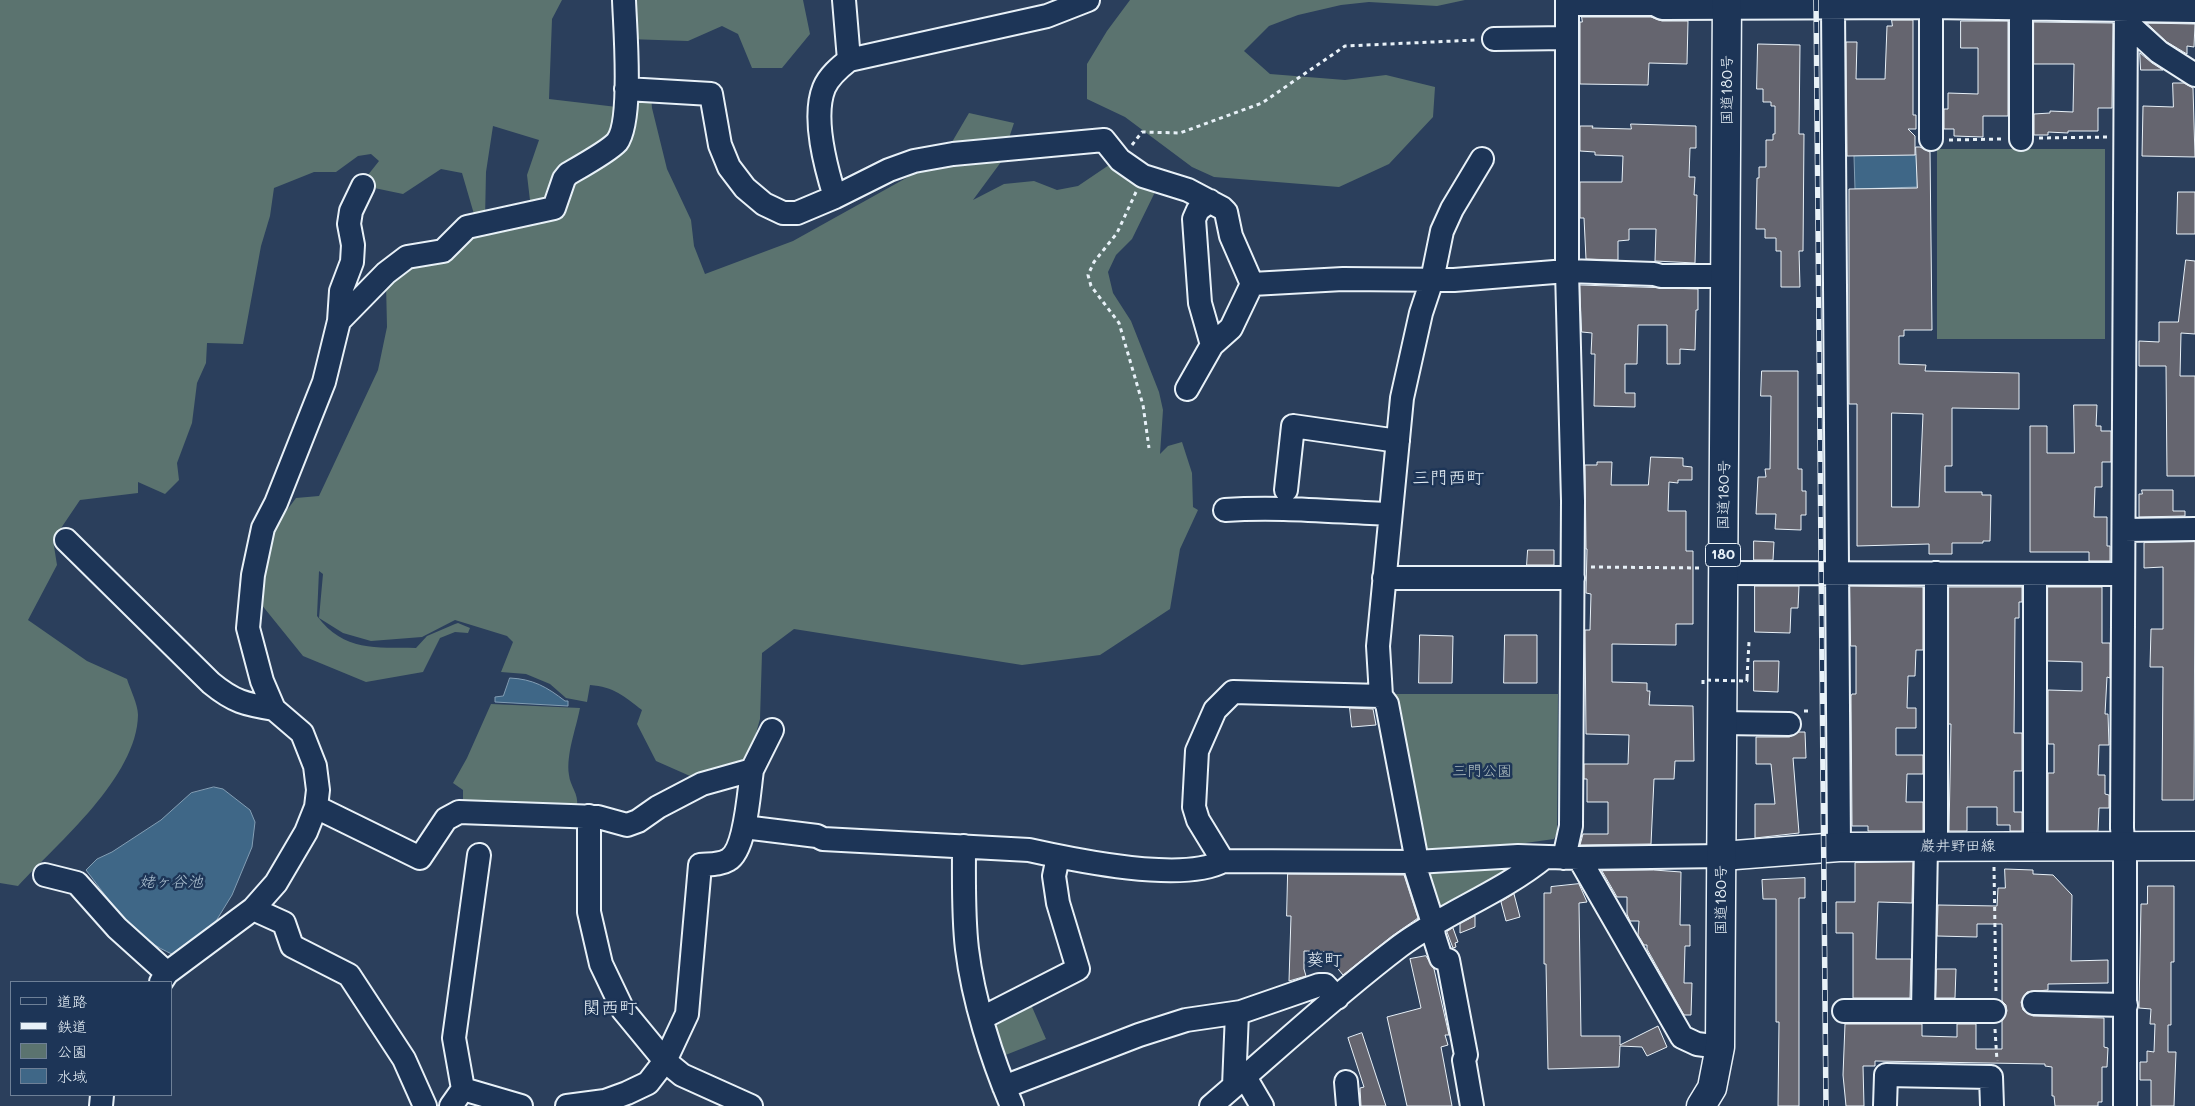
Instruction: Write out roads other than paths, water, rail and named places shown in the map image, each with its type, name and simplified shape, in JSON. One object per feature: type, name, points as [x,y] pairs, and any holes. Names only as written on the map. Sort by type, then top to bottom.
[{"type":"main road","name":"国道180号","points":[[1701,1106],[1712,1088],[1720,1048],[1727,4]]},
{"type":"main road","name":"巌井野田線","points":[[1722,856],[1839,847],[2195,846]]},
{"type":"street","points":[[339,321],[386,273],[406,257],[443,251],[467,227],[554,208],[564,179],[568,174],[616,143],[621,135],[624,119],[626,89],[624,0]]},
{"type":"street","points":[[844,0],[850,60]]},
{"type":"street","points":[[835,198],[823,157],[820,110],[824,88],[836,71],[850,60],[1047,16],[1088,0]]},
{"type":"street","points":[[1720,1048],[1697,1044],[1682,1037],[1563,858],[1571,826],[1573,573],[1572,433],[1561,38],[1567,2],[1654,4],[1662,8],[1727,4],[1833,7],[1931,3],[2021,4],[2126,11],[2195,11]]},
{"type":"street","points":[[1931,3],[1931,139]]},
{"type":"street","points":[[2021,4],[2021,139]]},
{"type":"street","points":[[1833,7],[1839,847]]},
{"type":"street","points":[[2126,11],[2159,52],[2195,75]]},
{"type":"street","points":[[2125,1106],[2123,574],[2126,11]]},
{"type":"street","points":[[1494,39],[1561,38]]},
{"type":"street","points":[[626,89],[711,94],[720,145],[729,168],[745,188],[764,204],[782,213],[797,213],[835,198],[890,170],[914,161],[953,154],[1104,140],[1120,160],[1143,176],[1188,190],[1210,200],[1226,212],[1231,236],[1252,284],[1231,328],[1212,345],[1187,389]]},
{"type":"street","points":[[1472,1106],[1464,1060],[1466,1055],[1448,960],[1441,958],[1416,870],[1387,704],[1381,696],[1378,646],[1402,398],[1421,313],[1432,280],[1442,231],[1452,209],[1482,159]]},
{"type":"street","points":[[45,875],[77,883],[164,978],[254,908],[276,883],[306,832],[316,807],[318,790],[315,766],[302,732],[274,709],[262,681],[248,628],[253,575],[263,528],[276,503],[324,382],[339,321],[341,291],[352,262],[353,245],[348,224],[351,211],[363,186]]},
{"type":"street","points":[[1210,200],[1198,210],[1194,219],[1200,304],[1212,345]]},
{"type":"street","points":[[1252,284],[1343,279],[1432,280],[1567,271],[1654,274],[1661,276],[1726,276]]},
{"type":"street","points":[[1286,490],[1293,426],[1398,441]]},
{"type":"street","points":[[1225,510],[1266,507],[1291,510],[1390,514]]},
{"type":"street","points":[[2124,530],[2195,529]]},
{"type":"street","points":[[66,540],[204,676],[228,697],[246,704],[274,709]]},
{"type":"street","points":[[1723,571],[2123,574]]},
{"type":"street","points":[[1384,578],[1573,573]]},
{"type":"street","points":[[1923,1011],[1931,846],[1936,574]]},
{"type":"street","points":[[2035,574],[2035,846]]},
{"type":"street","points":[[1223,861],[1198,820],[1194,807],[1197,751],[1215,710],[1233,692],[1381,696]]},
{"type":"street","points":[[1722,723],[1789,724]]},
{"type":"street","points":[[567,1106],[605,1101],[627,1093],[648,1083],[665,1061],[687,1014],[700,865],[728,860],[737,848],[744,827],[752,770],[772,730]]},
{"type":"street","points":[[316,807],[420,858],[446,819],[459,812],[589,816],[627,825],[632,824],[658,807],[702,784],[752,770]]},
{"type":"street","points":[[589,816],[589,912],[601,964],[623,1010],[665,1061],[682,1076],[751,1106]]},
{"type":"street","points":[[744,827],[817,836],[823,839],[1029,850],[1058,857],[1162,870],[1201,869],[1212,867],[1223,861],[1416,862],[1518,856],[1563,858],[1722,856]]},
{"type":"street","points":[[964,846],[967,949],[982,1018],[1008,1097],[1158,1029],[1186,1020],[1237,1013],[1319,985],[1325,986],[1337,998]]},
{"type":"street","points":[[480,856],[454,1038],[457,1097],[521,1106]]},
{"type":"street","points":[[982,1018],[1078,969],[1058,903],[1054,876],[1058,857]]},
{"type":"street","points":[[1211,1106],[1401,946],[1432,925],[1526,873],[1563,858]]},
{"type":"street","points":[[254,908],[284,923],[292,946],[349,975],[404,1058],[425,1106]]},
{"type":"street","points":[[2034,1003],[2126,1004]]},
{"type":"street","points":[[1844,1011],[1994,1011]]},
{"type":"street","points":[[1237,1013],[1240,1081],[1262,1106]]},
{"type":"street","points":[[1885,1106],[1886,1075],[1991,1077],[1992,1106]]},
{"type":"street","points":[[1346,1082],[1348,1106]]},
{"type":"water","points":[[1917,155],[1917,187],[1855,189],[1854,156]]},
{"type":"water","points":[[510,678],[526,680],[539,685],[568,701],[568,706],[495,702],[495,697],[503,696]]},
{"type":"water","name":"姥ヶ谷池","points":[[214,787],[223,789],[250,810],[255,822],[252,847],[232,895],[208,934],[179,958],[158,947],[135,929],[117,910],[86,870],[97,859],[112,852],[161,820],[191,793]]},
{"type":"railway","points":[[1816,0],[1826,1106]]},
{"type":"district","name":"三門西町","points":[[1448,478]]},
{"type":"district","name":"葵町","points":[[1324,960]]},
{"type":"district","name":"関西町","points":[[610,1008]]},
{"type":"park label","name":"三門公園","points":[[1482,771]]}]
